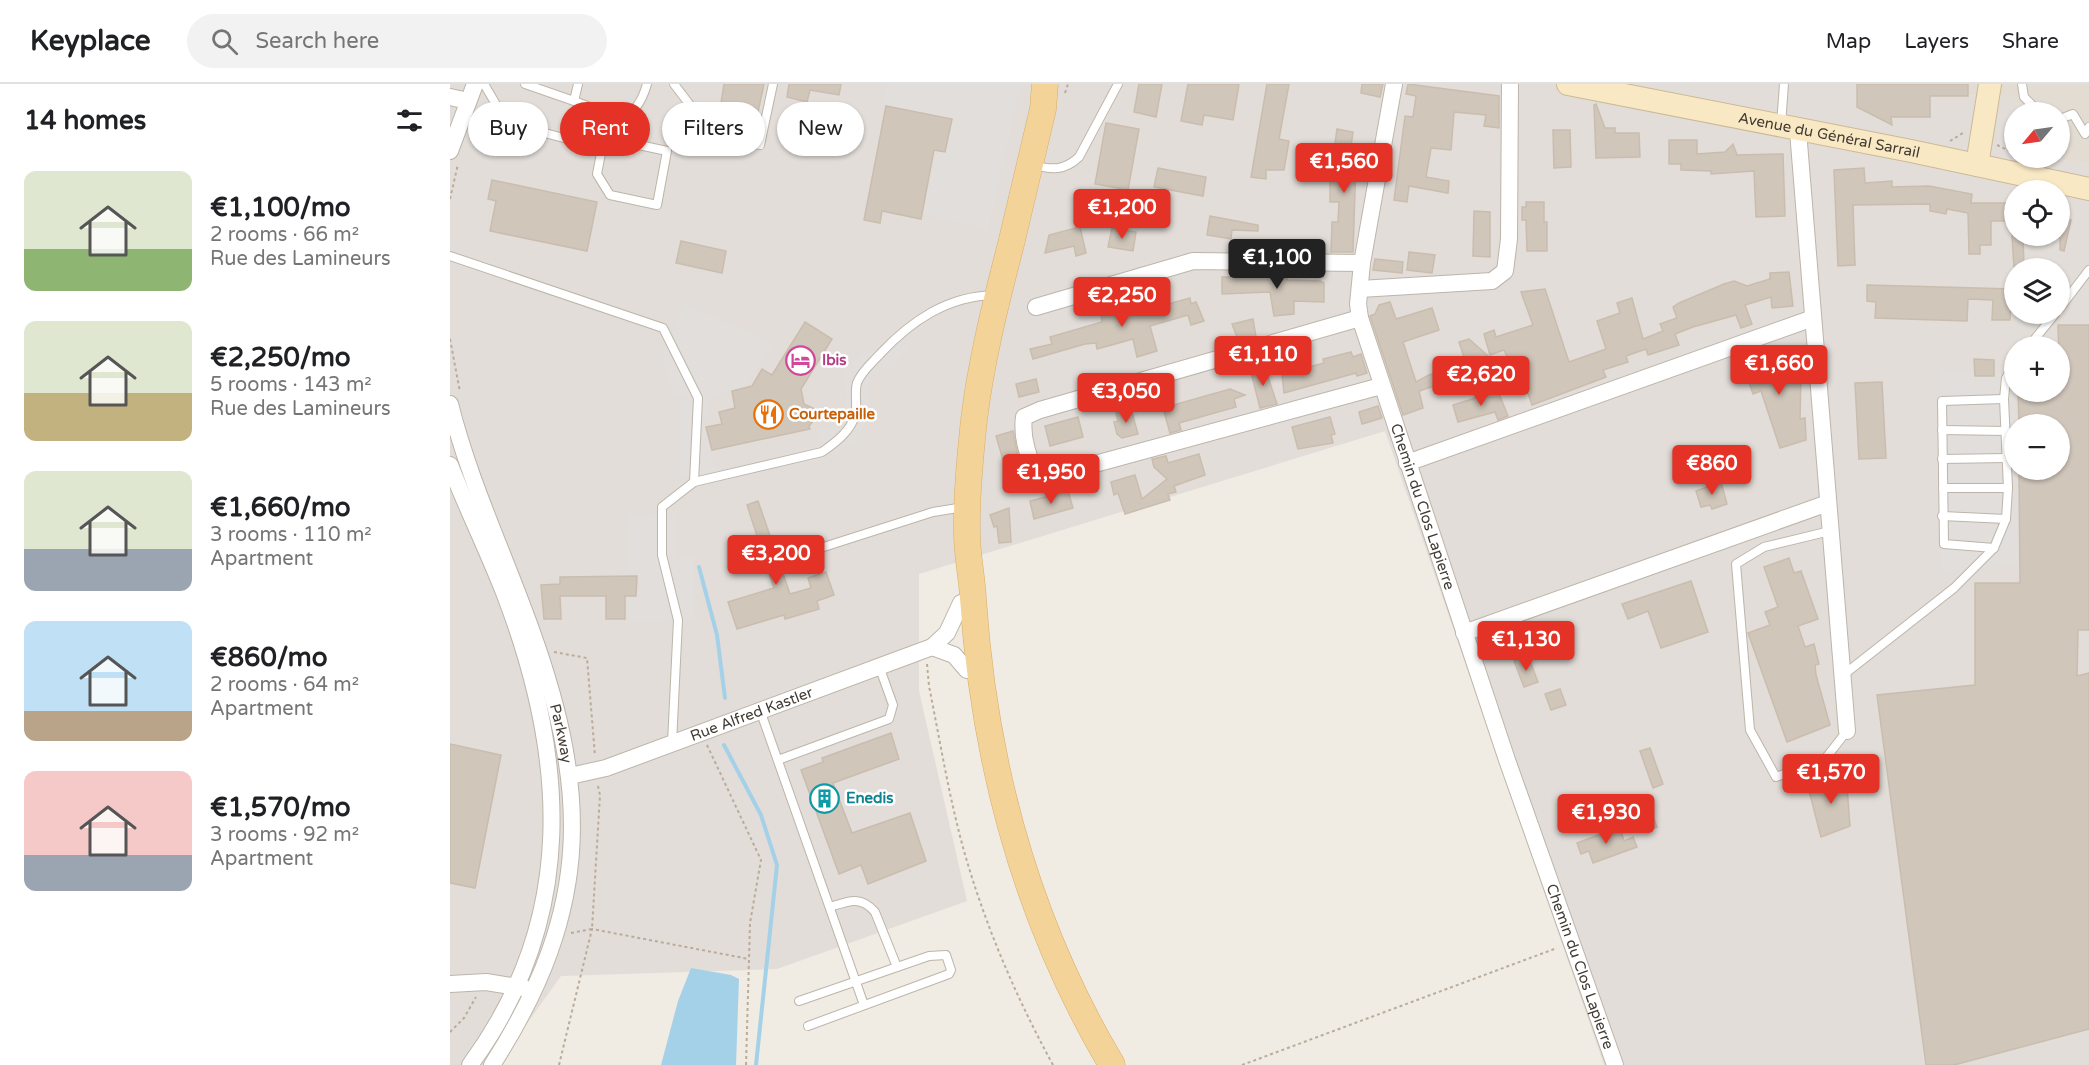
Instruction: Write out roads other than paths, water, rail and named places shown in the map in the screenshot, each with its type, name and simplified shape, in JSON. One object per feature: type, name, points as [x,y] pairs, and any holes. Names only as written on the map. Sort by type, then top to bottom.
[{"type":"main road","points":[[1045,84],[1043,109],[998,295],[974,419],[967,535],[980,671],[989,735],[1003,801],[1021,866],[1043,926],[1068,982],[1112,1065]]},
{"type":"main road","points":[[1043,109],[1055,84]]},
{"type":"main road","name":"Avenue du Général Sarrail","points":[[1568,84],[2089,189]]},
{"type":"main road","points":[[1977,165],[1990,84]]},
{"type":"main road","points":[[967,535],[961,569],[961,603],[967,670],[991,804],[1010,869],[1032,929],[1057,986],[1099,1065]]},
{"type":"street","points":[[450,90],[453,84]]},
{"type":"street","points":[[450,151],[475,84]]},
{"type":"street","name":"Chemin du Clos Lapierre","points":[[1394,84],[1362,263],[1360,318],[1464,633],[1615,1065]]},
{"type":"street","points":[[1360,289],[1492,281],[1505,271],[1509,239],[1510,84]]},
{"type":"street","points":[[450,97],[468,101]]},
{"type":"street","points":[[1789,129],[1813,318],[1847,731]]},
{"type":"street","points":[[1036,307],[1193,261],[1362,263]]},
{"type":"street","points":[[1360,318],[1040,410],[1024,417],[1022,432],[1034,470],[1040,479],[1381,386]]},
{"type":"street","points":[[1407,463],[1813,318]]},
{"type":"street","name":"Parkway","points":[[450,404],[471,475],[540,656],[570,776],[570,873],[556,936],[534,992],[492,1065]]},
{"type":"street","name":"Parkway","points":[[450,465],[511,611],[534,688],[546,743],[552,824],[549,874],[537,933],[516,985],[487,1040],[470,1065]]},
{"type":"street","points":[[1464,633],[1828,503]]},
{"type":"street","name":"Rue Alfred Kastler","points":[[570,776],[606,768],[929,648],[947,633],[961,603]]},
{"type":"street","points":[[929,648],[954,655],[967,670]]},
{"type":"street","points":[[450,984],[486,982],[516,985],[534,992]]},
{"type":"lane","points":[[484,84],[507,123],[560,137]]},
{"type":"lane","points":[[525,84],[616,116],[625,116],[641,103],[647,84]]},
{"type":"lane","points":[[574,101],[578,84]]},
{"type":"lane","points":[[674,84],[712,134],[760,145],[773,84]]},
{"type":"lane","points":[[1030,164],[1051,170],[1070,165],[1079,157],[1118,84]]},
{"type":"lane","points":[[1784,84],[1789,129]]},
{"type":"lane","points":[[2022,84],[2024,97],[2029,102]]},
{"type":"lane","points":[[2070,115],[2073,114],[2085,134],[2089,127]]},
{"type":"lane","points":[[625,142],[667,151],[657,205],[610,195],[597,174],[602,148],[625,142]]},
{"type":"lane","points":[[450,256],[663,328],[698,398],[694,482]]},
{"type":"lane","points":[[2070,295],[2089,270]]},
{"type":"lane","points":[[672,743],[678,620],[662,555],[662,507],[694,482],[822,452],[847,429],[855,415],[856,384],[863,372],[912,323],[959,300],[998,295]]},
{"type":"lane","points":[[2037,336],[2047,324]]},
{"type":"lane","points":[[1994,548],[1944,544],[1942,401],[2004,399]]},
{"type":"lane","points":[[1942,430],[2004,431]]},
{"type":"lane","points":[[1942,459],[2004,458]]},
{"type":"lane","points":[[1842,676],[1945,596],[1994,548],[2006,519],[2008,480]]},
{"type":"lane","points":[[1943,488],[2008,488]]},
{"type":"lane","points":[[783,560],[933,512],[967,507]]},
{"type":"lane","points":[[1942,516],[2006,519]]},
{"type":"lane","points":[[1830,531],[1764,547],[1736,564],[1750,730],[1776,777],[1825,759],[1847,731]]},
{"type":"lane","points":[[778,760],[889,719],[893,705],[879,666]]},
{"type":"lane","points":[[760,710],[864,1005]]},
{"type":"lane","points":[[830,907],[852,900],[861,900],[868,905],[875,912],[897,967]]},
{"type":"lane","points":[[799,1001],[941,953],[946,955],[951,970],[943,977],[808,1026]]},
{"type":"water","points":[[691,968],[731,975],[739,979],[736,1065],[661,1065],[678,1001]]},
{"type":"waterway","points":[[699,567],[717,635],[725,698]]},
{"type":"waterway","points":[[724,745],[761,815],[777,865],[756,1065]]},
{"type":"place","name":"Ibis","points":[[801,360]]},
{"type":"place","name":"Courtepaille","points":[[768,414]]},
{"type":"place","name":"Enedis","points":[[825,798]]}]
